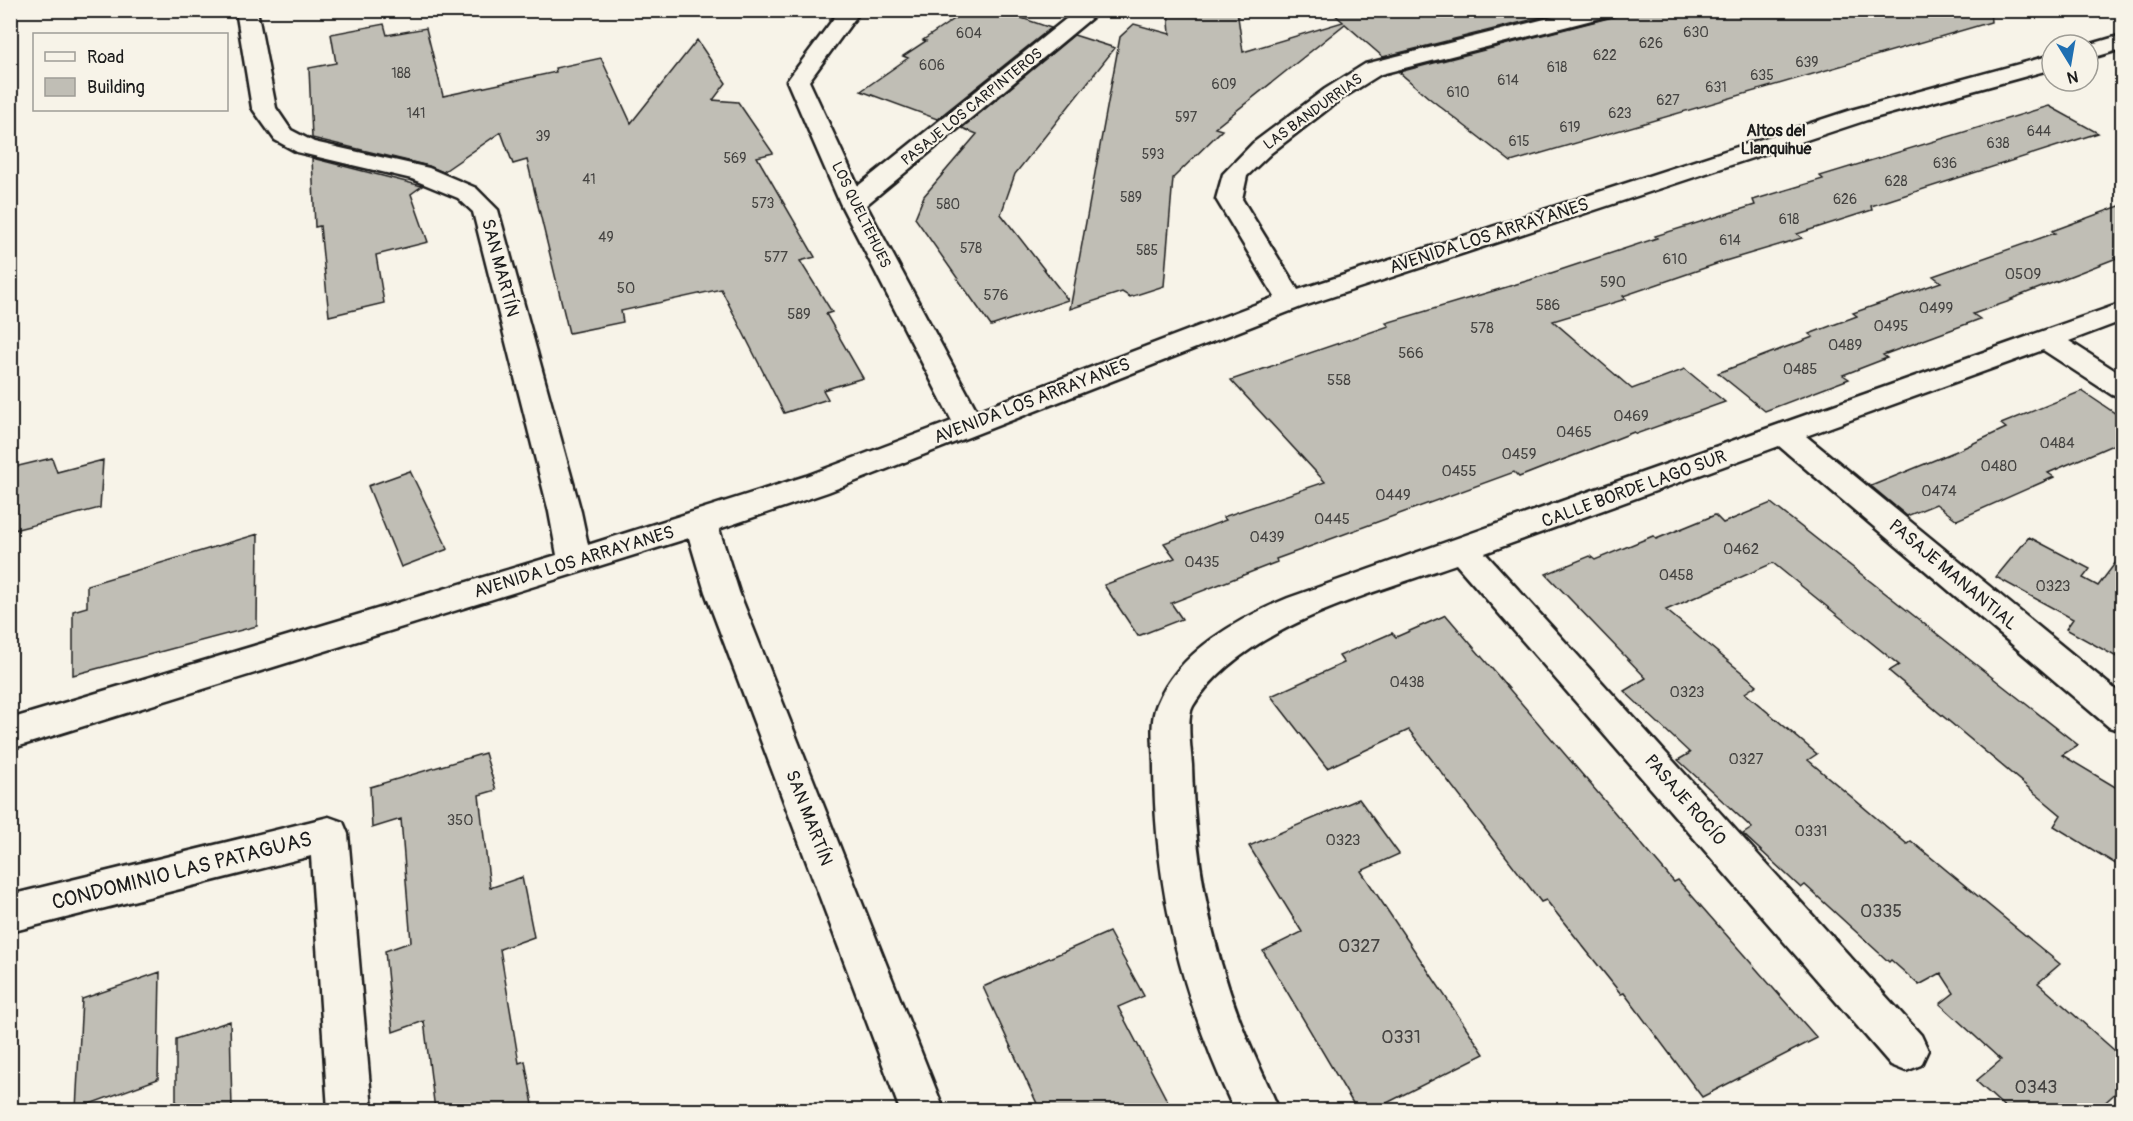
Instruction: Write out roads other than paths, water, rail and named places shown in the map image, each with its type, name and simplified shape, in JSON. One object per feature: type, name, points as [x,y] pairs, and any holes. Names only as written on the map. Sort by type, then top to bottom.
[{"type":"street","name":"SAN MARTÍN","points":[[246,10],[264,108],[283,135],[306,147],[420,173],[467,193],[484,210],[565,512],[575,562]]},
{"type":"street","name":"LOS QUELTEHUES","points":[[851,10],[798,81],[853,203],[969,425]]},
{"type":"street","name":"PASAJE LOS CARPINTEROS","points":[[853,203],[1090,10]]},
{"type":"street","name":"LAS BANDURRIAS","points":[[1291,301],[1229,200],[1235,174],[1262,148],[1333,94],[1373,69],[1608,10]]},
{"type":"street","points":[[2100,48],[2122,42]]},
{"type":"street","name":"AVENIDA LOS ARRAYANES","points":[[10,734],[701,523],[817,484],[1291,301],[1858,115],[2040,65]]},
{"type":"street","name":"CALLE BORDE LAGO SUR","points":[[1257,1110],[1232,1059],[1203,978],[1187,919],[1177,863],[1172,810],[1173,707],[1194,676],[1221,651],[1245,633],[1272,618],[2122,312]]},
{"type":"street","points":[[2047,340],[2122,388]]},
{"type":"street","name":"PASAJE MANANTIAL","points":[[1784,435],[2122,716]]},
{"type":"street","name":"SAN MARTÍN","points":[[701,523],[722,592],[922,1110]]},
{"type":"street","name":"PASAJE ROCÍO","points":[[1463,550],[1906,1050]]},
{"type":"street","name":"CONDOMINIO LAS PATAGUAS","points":[[10,914],[329,834],[350,1110]]},
{"type":"district","name":"Altos del Llanquihue","points":[[1776,140]]}]
